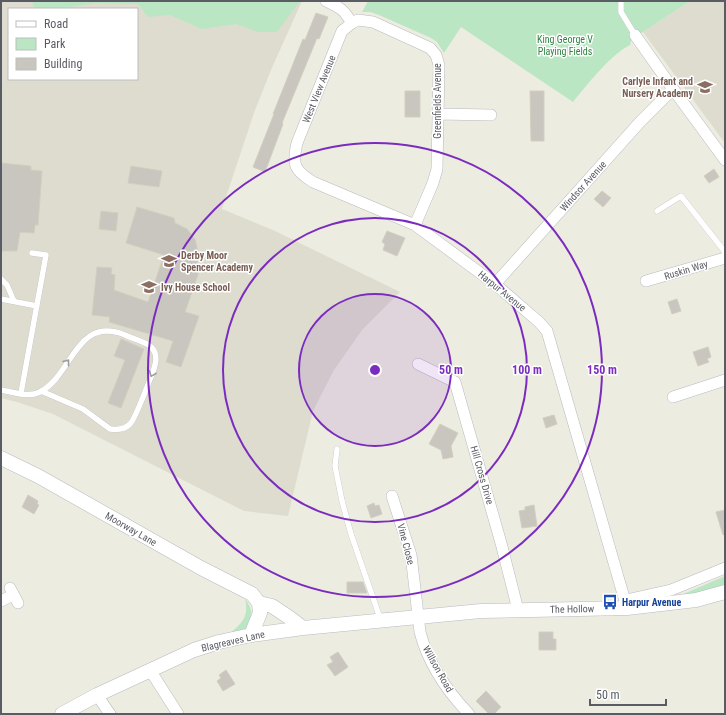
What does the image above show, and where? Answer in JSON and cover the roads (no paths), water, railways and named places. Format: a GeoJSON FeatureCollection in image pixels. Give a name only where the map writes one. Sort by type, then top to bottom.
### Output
{"type":"FeatureCollection","features":[{"type":"Feature","properties":{"kind":"street"},"geometry":{"type":"LineString","coordinates":[[326,1],[345,12],[352,23]]}},
{"type":"Feature","properties":{"kind":"street","name":"Greenfields Avenue"},"geometry":{"type":"LineString","coordinates":[[352,23],[358,20],[373,22],[430,48],[436,55],[439,65],[437,169],[433,183],[415,225]]}},
{"type":"Feature","properties":{"kind":"street","name":"West View Avenue"},"geometry":{"type":"LineString","coordinates":[[294,158],[297,143],[342,31],[352,23]]}},
{"type":"Feature","properties":{"kind":"street"},"geometry":{"type":"LineString","coordinates":[[636,35],[725,160]]}},
{"type":"Feature","properties":{"kind":"street","name":"Windsor Avenue"},"geometry":{"type":"LineString","coordinates":[[495,284],[640,122],[673,89]]}},
{"type":"Feature","properties":{"kind":"street"},"geometry":{"type":"LineString","coordinates":[[438,114],[491,115]]}},
{"type":"Feature","properties":{"kind":"street","name":"Harpur Avenue"},"geometry":{"type":"LineString","coordinates":[[294,158],[297,169],[303,176],[313,182],[415,225],[495,284],[539,322],[547,331],[626,604]]}},
{"type":"Feature","properties":{"kind":"street","name":"Ruskin Way"},"geometry":{"type":"LineString","coordinates":[[646,281],[725,258]]}},
{"type":"Feature","properties":{"kind":"street","name":"Hill Cross Drive"},"geometry":{"type":"LineString","coordinates":[[418,364],[456,382],[502,543],[518,610]]}},
{"type":"Feature","properties":{"kind":"street"},"geometry":{"type":"LineString","coordinates":[[673,397],[725,380]]}},
{"type":"Feature","properties":{"kind":"street","name":"Moorway Lane"},"geometry":{"type":"LineString","coordinates":[[1,458],[38,476],[195,565],[252,594],[259,603],[272,606],[303,628]]}},
{"type":"Feature","properties":{"kind":"street","name":"Vine Close"},"geometry":{"type":"LineString","coordinates":[[392,496],[411,555],[419,617]]}},
{"type":"Feature","properties":{"kind":"street"},"geometry":{"type":"LineString","coordinates":[[626,604],[671,590],[725,568]]}},
{"type":"Feature","properties":{"kind":"street","name":"The Hollow"},"geometry":{"type":"LineString","coordinates":[[419,617],[481,611],[696,600],[725,592]]}},
{"type":"Feature","properties":{"kind":"street"},"geometry":{"type":"LineString","coordinates":[[1,601],[13,595]]}},
{"type":"Feature","properties":{"kind":"street"},"geometry":{"type":"LineString","coordinates":[[251,636],[260,613],[259,603]]}},
{"type":"Feature","properties":{"kind":"street","name":"Blagreaves Lane"},"geometry":{"type":"LineString","coordinates":[[62,714],[97,695],[150,670],[194,650],[219,642],[303,628],[419,617]]}},
{"type":"Feature","properties":{"kind":"street","name":"Willson Road"},"geometry":{"type":"LineString","coordinates":[[419,617],[423,642],[432,662],[451,694],[469,714]]}},
{"type":"Feature","properties":{"kind":"street"},"geometry":{"type":"LineString","coordinates":[[150,670],[178,714]]}},
{"type":"Feature","properties":{"kind":"street"},"geometry":{"type":"LineString","coordinates":[[97,695],[110,714]]}},
{"type":"Feature","properties":{"kind":"lane"},"geometry":{"type":"LineString","coordinates":[[621,1],[621,12],[636,35]]}},
{"type":"Feature","properties":{"kind":"lane"},"geometry":{"type":"LineString","coordinates":[[657,211],[681,196],[725,252]]}},
{"type":"Feature","properties":{"kind":"lane"},"geometry":{"type":"LineString","coordinates":[[21,393],[46,255],[32,253]]}},
{"type":"Feature","properties":{"kind":"lane"},"geometry":{"type":"LineString","coordinates":[[1,280],[6,285],[14,301]]}},
{"type":"Feature","properties":{"kind":"lane"},"geometry":{"type":"LineString","coordinates":[[1,299],[37,306]]}},
{"type":"Feature","properties":{"kind":"lane"},"geometry":{"type":"LineString","coordinates":[[1,390],[29,395],[41,391],[54,380],[88,337],[104,330],[114,331],[149,345],[157,358],[155,368],[133,421],[124,428],[110,429],[83,409],[41,391]]}},
{"type":"Feature","properties":{"kind":"lane"},"geometry":{"type":"LineString","coordinates":[[337,449],[335,466],[342,501],[351,534],[382,621]]}},
{"type":"Feature","properties":{"kind":"place","name":"Carlyle Infant and Nursery Academy"},"geometry":{"type":"Point","coordinates":[705,87]}},
{"type":"Feature","properties":{"kind":"place","name":"Derby Moor Spencer Academy"},"geometry":{"type":"Point","coordinates":[169,261]}},
{"type":"Feature","properties":{"kind":"place","name":"Ivy House School"},"geometry":{"type":"Point","coordinates":[149,287]}},
{"type":"Feature","properties":{"kind":"place","name":"Harpur Avenue"},"geometry":{"type":"Point","coordinates":[610,602]}},
{"type":"Feature","properties":{"kind":"park label","name":"King George V Playing Fields"},"geometry":{"type":"Point","coordinates":[565,44]}}]}
